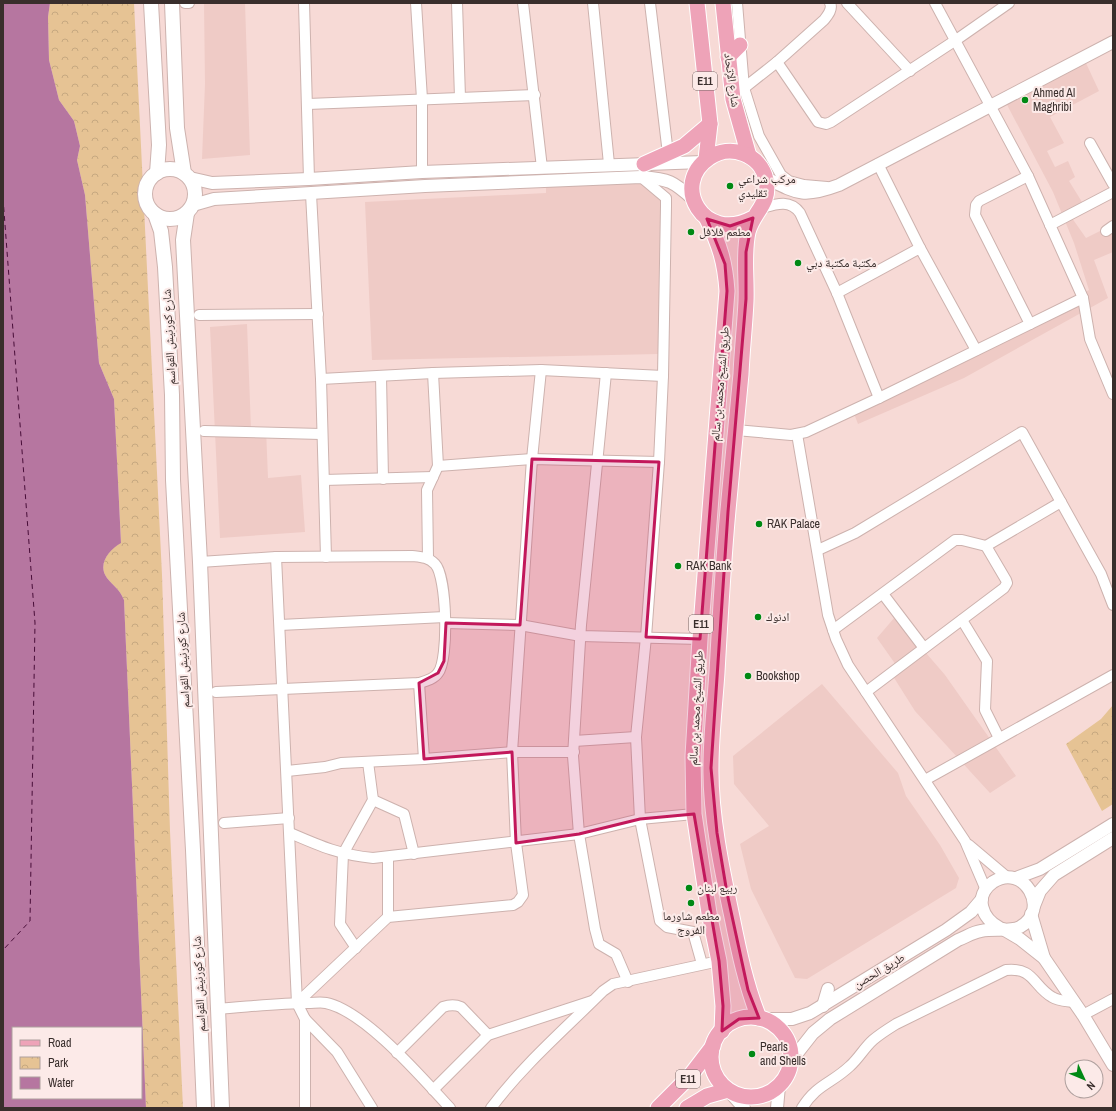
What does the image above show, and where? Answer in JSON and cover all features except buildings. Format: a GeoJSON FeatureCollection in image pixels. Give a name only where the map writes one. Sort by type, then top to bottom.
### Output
{"type":"FeatureCollection","features":[{"type":"Feature","properties":{"kind":"main road"},"geometry":{"type":"LineString","coordinates":[[151,3],[159,145],[157,173]]}},
{"type":"Feature","properties":{"kind":"main road"},"geometry":{"type":"LineString","coordinates":[[172,3],[177,128],[187,176],[194,187],[195,196],[190,209],[179,217],[171,219],[162,218],[155,214],[146,201],[145,193],[151,178],[157,173],[170,169],[187,176]]}},
{"type":"Feature","properties":{"kind":"main road","name":"E11"},"geometry":{"type":"LineString","coordinates":[[697,3],[710,124],[704,161]]}},
{"type":"Feature","properties":{"kind":"main road","name":"شارع الإتحاد"},"geometry":{"type":"LineString","coordinates":[[723,3],[733,99],[749,156]]}},
{"type":"Feature","properties":{"kind":"main road"},"geometry":{"type":"LineString","coordinates":[[728,57],[740,45]]}},
{"type":"Feature","properties":{"kind":"main road"},"geometry":{"type":"LineString","coordinates":[[642,171],[668,154],[684,146],[710,124]]}},
{"type":"Feature","properties":{"kind":"main road"},"geometry":{"type":"LineString","coordinates":[[727,151],[739,152],[749,156],[762,169],[766,178],[768,189],[758,213],[742,224],[730,226],[718,224],[707,219],[699,211],[694,200],[692,189],[694,178],[704,161],[716,153],[727,151]]}},
{"type":"Feature","properties":{"kind":"main road","name":"شارع كورنيش القواسم"},"geometry":{"type":"LineString","coordinates":[[190,209],[183,240],[200,562],[222,1108]]}},
{"type":"Feature","properties":{"kind":"main road","name":"طريق الشيخ محمد بن سالم"},"geometry":{"type":"LineString","coordinates":[[758,213],[748,232],[746,252],[746,300],[728,512],[711,768],[717,833],[727,893],[748,990],[763,1019]]}},
{"type":"Feature","properties":{"kind":"main road","name":"شارع كورنيش القواسم"},"geometry":{"type":"LineString","coordinates":[[155,214],[161,231],[165,267],[172,395],[172,480],[193,850],[204,1108]]}},
{"type":"Feature","properties":{"kind":"main road","name":"طريق الشيخ محمد بن سالم"},"geometry":{"type":"LineString","coordinates":[[707,219],[718,241],[726,264],[728,291],[700,639],[693,756],[694,814],[709,913],[719,961],[723,1006],[722,1031]]}},
{"type":"Feature","properties":{"kind":"main road"},"geometry":{"type":"LineString","coordinates":[[739,1019],[763,1019],[777,1026],[786,1036],[791,1048],[789,1070],[779,1086],[770,1093],[749,1097],[738,1095],[728,1090],[719,1081],[711,1058],[713,1046],[722,1031],[729,1024],[739,1019]]}},
{"type":"Feature","properties":{"kind":"main road","name":"E11"},"geometry":{"type":"LineString","coordinates":[[658,1108],[690,1076],[713,1046]]}},
{"type":"Feature","properties":{"kind":"main road"},"geometry":{"type":"LineString","coordinates":[[219,1048],[232,1059]]}},
{"type":"Feature","properties":{"kind":"main road","name":"E11"},"geometry":{"type":"LineString","coordinates":[[687,1108],[707,1096],[728,1090]]}},
{"type":"Feature","properties":{"kind":"street"},"geometry":{"type":"LineString","coordinates":[[304,3],[309,179]]}},
{"type":"Feature","properties":{"kind":"street"},"geometry":{"type":"LineString","coordinates":[[416,3],[422,99],[422,172]]}},
{"type":"Feature","properties":{"kind":"street"},"geometry":{"type":"LineString","coordinates":[[457,3],[460,98]]}},
{"type":"Feature","properties":{"kind":"street"},"geometry":{"type":"LineString","coordinates":[[523,3],[535,95],[542,168]]}},
{"type":"Feature","properties":{"kind":"street"},"geometry":{"type":"LineString","coordinates":[[593,3],[609,164]]}},
{"type":"Feature","properties":{"kind":"street"},"geometry":{"type":"LineString","coordinates":[[650,3],[668,154]]}},
{"type":"Feature","properties":{"kind":"street"},"geometry":{"type":"LineString","coordinates":[[737,3],[744,88],[759,136],[781,175],[789,180],[804,185],[833,187]]}},
{"type":"Feature","properties":{"kind":"street"},"geometry":{"type":"LineString","coordinates":[[744,88],[777,62],[824,20],[830,12],[832,6],[830,3]]}},
{"type":"Feature","properties":{"kind":"street"},"geometry":{"type":"LineString","coordinates":[[847,3],[910,71]]}},
{"type":"Feature","properties":{"kind":"street"},"geometry":{"type":"LineString","coordinates":[[935,3],[1028,176],[1084,298],[1090,339],[1109,370],[1113,394]]}},
{"type":"Feature","properties":{"kind":"street"},"geometry":{"type":"LineString","coordinates":[[777,62],[818,122],[826,124],[910,71],[1009,3]]}},
{"type":"Feature","properties":{"kind":"street"},"geometry":{"type":"LineString","coordinates":[[766,178],[791,191],[809,194],[833,187],[1113,42]]}},
{"type":"Feature","properties":{"kind":"street"},"geometry":{"type":"LineString","coordinates":[[308,104],[535,95]]}},
{"type":"Feature","properties":{"kind":"street"},"geometry":{"type":"LineString","coordinates":[[1090,143],[1113,184]]}},
{"type":"Feature","properties":{"kind":"street"},"geometry":{"type":"LineString","coordinates":[[190,209],[214,199],[311,194],[642,171],[704,161]]}},
{"type":"Feature","properties":{"kind":"street"},"geometry":{"type":"LineString","coordinates":[[187,176],[212,183],[609,164],[642,171],[665,179],[678,186],[694,200]]}},
{"type":"Feature","properties":{"kind":"street"},"geometry":{"type":"LineString","coordinates":[[878,164],[920,248],[976,350]]}},
{"type":"Feature","properties":{"kind":"street"},"geometry":{"type":"LineString","coordinates":[[642,171],[666,198],[663,376],[659,462],[646,637],[636,737],[640,819],[660,921],[667,927],[693,932],[702,964]]}},
{"type":"Feature","properties":{"kind":"street"},"geometry":{"type":"LineString","coordinates":[[1028,176],[979,201],[975,210],[975,215],[1030,324]]}},
{"type":"Feature","properties":{"kind":"street"},"geometry":{"type":"LineString","coordinates":[[1050,225],[1113,192]]}},
{"type":"Feature","properties":{"kind":"street"},"geometry":{"type":"LineString","coordinates":[[311,194],[321,379],[321,434],[326,557]]}},
{"type":"Feature","properties":{"kind":"street"},"geometry":{"type":"LineString","coordinates":[[758,213],[786,203],[798,209],[837,293],[879,398]]}},
{"type":"Feature","properties":{"kind":"street"},"geometry":{"type":"LineString","coordinates":[[837,293],[920,248]]}},
{"type":"Feature","properties":{"kind":"street"},"geometry":{"type":"LineString","coordinates":[[736,430],[797,434],[879,398],[1084,298]]}},
{"type":"Feature","properties":{"kind":"street"},"geometry":{"type":"LineString","coordinates":[[199,315],[318,314]]}},
{"type":"Feature","properties":{"kind":"street"},"geometry":{"type":"LineString","coordinates":[[321,379],[433,373],[541,370],[663,376]]}},
{"type":"Feature","properties":{"kind":"street"},"geometry":{"type":"LineString","coordinates":[[297,1003],[388,917],[513,905],[518,902],[523,895],[516,843],[512,752],[532,459],[541,370]]}},
{"type":"Feature","properties":{"kind":"street"},"geometry":{"type":"LineString","coordinates":[[428,558],[427,490],[438,466],[433,373]]}},
{"type":"Feature","properties":{"kind":"street"},"geometry":{"type":"LineString","coordinates":[[606,373],[581,636],[574,752],[579,834],[599,944],[616,954],[628,982]]}},
{"type":"Feature","properties":{"kind":"street"},"geometry":{"type":"LineString","coordinates":[[381,376],[383,479]]}},
{"type":"Feature","properties":{"kind":"street"},"geometry":{"type":"LineString","coordinates":[[204,431],[321,434]]}},
{"type":"Feature","properties":{"kind":"street"},"geometry":{"type":"LineString","coordinates":[[818,550],[855,533],[1022,432],[1101,574],[1113,605]]}},
{"type":"Feature","properties":{"kind":"street"},"geometry":{"type":"LineString","coordinates":[[797,434],[818,550],[822,581],[833,630],[848,665],[965,841],[987,862],[1012,878],[1024,883],[1030,889],[1033,897],[1033,910],[1044,958]]}},
{"type":"Feature","properties":{"kind":"street"},"geometry":{"type":"LineString","coordinates":[[438,466],[532,459],[597,462],[659,462]]}},
{"type":"Feature","properties":{"kind":"street"},"geometry":{"type":"LineString","coordinates":[[324,480],[433,477]]}},
{"type":"Feature","properties":{"kind":"street"},"geometry":{"type":"LineString","coordinates":[[833,630],[955,540],[962,540],[986,546],[1061,502]]}},
{"type":"Feature","properties":{"kind":"street"},"geometry":{"type":"LineString","coordinates":[[866,692],[1004,588],[1007,583],[986,546]]}},
{"type":"Feature","properties":{"kind":"street"},"geometry":{"type":"LineString","coordinates":[[200,562],[276,557],[412,556],[428,558],[437,567],[443,593],[445,620],[444,661],[438,673],[429,680],[419,683],[216,692]]}},
{"type":"Feature","properties":{"kind":"street"},"geometry":{"type":"LineString","coordinates":[[276,557],[297,1003],[305,1019],[337,1052],[372,1108]]}},
{"type":"Feature","properties":{"kind":"street"},"geometry":{"type":"LineString","coordinates":[[883,594],[924,648]]}},
{"type":"Feature","properties":{"kind":"street"},"geometry":{"type":"LineString","coordinates":[[280,625],[445,620],[520,625],[581,636],[700,639]]}},
{"type":"Feature","properties":{"kind":"street"},"geometry":{"type":"LineString","coordinates":[[962,620],[987,661],[985,710],[999,738]]}},
{"type":"Feature","properties":{"kind":"street"},"geometry":{"type":"LineString","coordinates":[[924,780],[1113,675]]}},
{"type":"Feature","properties":{"kind":"street"},"geometry":{"type":"LineString","coordinates":[[419,683],[424,759]]}},
{"type":"Feature","properties":{"kind":"street"},"geometry":{"type":"LineString","coordinates":[[574,741],[636,737]]}},
{"type":"Feature","properties":{"kind":"street"},"geometry":{"type":"LineString","coordinates":[[287,771],[325,767],[341,763],[424,759],[512,752],[574,752]]}},
{"type":"Feature","properties":{"kind":"street"},"geometry":{"type":"LineString","coordinates":[[356,948],[340,924],[343,854],[374,800],[368,762]]}},
{"type":"Feature","properties":{"kind":"street"},"geometry":{"type":"LineString","coordinates":[[374,800],[404,814],[414,854]]}},
{"type":"Feature","properties":{"kind":"street"},"geometry":{"type":"LineString","coordinates":[[290,833],[331,851],[373,858],[516,843],[579,834],[640,819],[694,814]]}},
{"type":"Feature","properties":{"kind":"street"},"geometry":{"type":"LineString","coordinates":[[224,823],[289,818]]}},
{"type":"Feature","properties":{"kind":"street"},"geometry":{"type":"LineString","coordinates":[[984,894],[995,881],[1012,878],[1040,869],[1113,824]]}},
{"type":"Feature","properties":{"kind":"street"},"geometry":{"type":"LineString","coordinates":[[1002,929],[1020,927],[1027,922],[1040,891],[1054,875],[1113,838]]}},
{"type":"Feature","properties":{"kind":"street"},"geometry":{"type":"LineString","coordinates":[[965,841],[984,894],[982,908],[986,917],[992,924],[1020,940],[1044,958],[1073,994],[1083,1015],[1113,1065]]}},
{"type":"Feature","properties":{"kind":"street"},"geometry":{"type":"LineString","coordinates":[[388,857],[388,917]]}},
{"type":"Feature","properties":{"kind":"street","name":"طريق الحصن"},"geometry":{"type":"LineString","coordinates":[[763,1019],[792,1019],[810,1013],[823,1006],[956,924],[971,912],[984,894]]}},
{"type":"Feature","properties":{"kind":"street","name":"طريق الحصن"},"geometry":{"type":"LineString","coordinates":[[791,1061],[813,1033],[830,1019],[958,940],[979,931],[1002,929]]}},
{"type":"Feature","properties":{"kind":"street"},"geometry":{"type":"LineString","coordinates":[[491,1108],[503,1093],[594,1000],[613,984],[628,982],[719,961]]}},
{"type":"Feature","properties":{"kind":"street"},"geometry":{"type":"LineString","coordinates":[[802,1108],[813,1092],[836,1078],[851,1065],[873,1040],[889,1028],[1006,970],[1021,970],[1027,972],[1051,996],[1073,994]]}},
{"type":"Feature","properties":{"kind":"street"},"geometry":{"type":"LineString","coordinates":[[823,1006],[828,989]]}},
{"type":"Feature","properties":{"kind":"street"},"geometry":{"type":"LineString","coordinates":[[1083,1015],[1113,999]]}},
{"type":"Feature","properties":{"kind":"street"},"geometry":{"type":"LineString","coordinates":[[433,1090],[488,1035],[594,1000]]}},
{"type":"Feature","properties":{"kind":"street"},"geometry":{"type":"LineString","coordinates":[[217,1009],[297,1003],[326,1003],[349,1013],[367,1026],[420,1074],[450,1108]]}},
{"type":"Feature","properties":{"kind":"street"},"geometry":{"type":"LineString","coordinates":[[397,1053],[443,1008],[449,1005],[461,1007],[488,1035]]}},
{"type":"Feature","properties":{"kind":"street"},"geometry":{"type":"LineString","coordinates":[[305,1019],[305,1108]]}},
{"type":"Feature","properties":{"kind":"street"},"geometry":{"type":"LineString","coordinates":[[777,1108],[779,1086]]}},
{"type":"Feature","properties":{"kind":"street"},"geometry":{"type":"LineString","coordinates":[[728,1090],[744,1108]]}},
{"type":"Feature","properties":{"kind":"highlighted area"},"geometry":{"type":"Polygon","coordinates":[[[753,218],[746,252],[746,299],[728,512],[711,768],[717,833],[727,893],[748,990],[759,1018],[739,1019],[722,1031],[723,1006],[719,961],[694,814],[640,819],[579,834],[516,843],[512,752],[424,759],[419,683],[438,673],[444,661],[446,623],[520,625],[532,459],[659,462],[646,637],[700,639],[727,291],[725,264],[707,219],[730,226],[753,218]]]}},
{"type":"Feature","properties":{"kind":"shaded area"},"geometry":{"type":"Polygon","coordinates":[[[204,3],[245,3],[250,155],[202,159],[205,84],[204,3]]]}},
{"type":"Feature","properties":{"kind":"shaded area"},"geometry":{"type":"Polygon","coordinates":[[[1085,61],[1099,91],[1050,117],[1064,143],[1047,151],[1055,167],[1068,161],[1075,177],[1069,181],[1082,202],[1067,211],[1086,238],[1108,227],[1113,238],[1113,252],[1094,260],[1108,298],[964,378],[858,424],[853,411],[1089,290],[1074,243],[1053,192],[1005,101],[1085,61]]]}},
{"type":"Feature","properties":{"kind":"shaded area"},"geometry":{"type":"Polygon","coordinates":[[[641,181],[660,198],[663,212],[658,354],[372,360],[365,202],[546,193],[546,184],[641,181]]]}},
{"type":"Feature","properties":{"kind":"shaded area"},"geometry":{"type":"Polygon","coordinates":[[[247,324],[251,429],[266,429],[268,478],[301,475],[305,532],[220,538],[210,327],[247,324]]]}},
{"type":"Feature","properties":{"kind":"shaded area"},"geometry":{"type":"Polygon","coordinates":[[[895,617],[945,675],[1016,776],[990,793],[915,711],[891,673],[896,665],[877,638],[895,617]]]}},
{"type":"Feature","properties":{"kind":"shaded area"},"geometry":{"type":"Polygon","coordinates":[[[822,684],[898,773],[906,796],[940,845],[959,878],[956,888],[807,979],[795,978],[751,889],[740,844],[769,826],[734,784],[733,756],[822,684]]]}},
{"type":"Feature","properties":{"kind":"green space"},"geometry":{"type":"Polygon","coordinates":[[[50,3],[134,3],[162,575],[170,831],[183,1108],[146,1108],[124,600],[118,590],[107,578],[103,568],[109,553],[121,542],[114,399],[99,363],[85,195],[77,160],[80,146],[74,121],[59,100],[49,60],[48,17],[50,3]]]}},
{"type":"Feature","properties":{"kind":"green space"},"geometry":{"type":"Polygon","coordinates":[[[1113,705],[1113,804],[1102,811],[1066,744],[1101,719],[1113,705]]]}},
{"type":"Feature","properties":{"kind":"water"},"geometry":{"type":"Polygon","coordinates":[[[3,3],[50,3],[48,17],[49,60],[59,100],[74,121],[80,146],[77,160],[85,195],[99,363],[114,399],[121,543],[109,553],[103,568],[107,578],[118,590],[124,600],[146,1108],[3,1108],[3,3]]]}},
{"type":"Feature","properties":{"kind":"ferry route"},"geometry":{"type":"LineString","coordinates":[[3,198],[35,623],[30,921],[3,950]]}},
{"type":"Feature","properties":{"kind":"place","name":"Ahmed Al Maghribi"},"geometry":{"type":"Point","coordinates":[1025,100]}},
{"type":"Feature","properties":{"kind":"place","name":"مركب شراعي تقليدي"},"geometry":{"type":"Point","coordinates":[730,186]}},
{"type":"Feature","properties":{"kind":"place","name":"مطعم فلافل"},"geometry":{"type":"Point","coordinates":[691,232]}},
{"type":"Feature","properties":{"kind":"place","name":"مكتبة مكتبة دبي"},"geometry":{"type":"Point","coordinates":[798,263]}},
{"type":"Feature","properties":{"kind":"place","name":"RAK Palace"},"geometry":{"type":"Point","coordinates":[759,524]}},
{"type":"Feature","properties":{"kind":"place","name":"RAK Bank"},"geometry":{"type":"Point","coordinates":[678,566]}},
{"type":"Feature","properties":{"kind":"place","name":"ادنوك"},"geometry":{"type":"Point","coordinates":[758,617]}},
{"type":"Feature","properties":{"kind":"place","name":"Bookshop"},"geometry":{"type":"Point","coordinates":[748,676]}},
{"type":"Feature","properties":{"kind":"place","name":"ربيع لبنان"},"geometry":{"type":"Point","coordinates":[689,888]}},
{"type":"Feature","properties":{"kind":"place","name":"مطعم شاورما الفروج"},"geometry":{"type":"Point","coordinates":[691,903]}},
{"type":"Feature","properties":{"kind":"place","name":"Pearls and Shells"},"geometry":{"type":"Point","coordinates":[752,1054]}}]}
